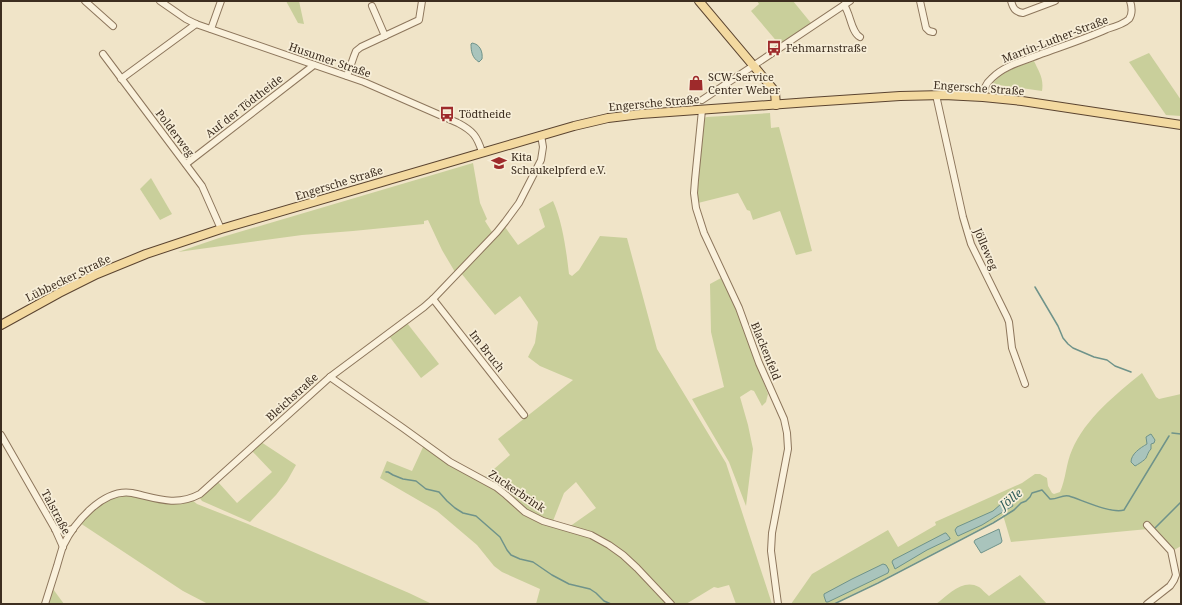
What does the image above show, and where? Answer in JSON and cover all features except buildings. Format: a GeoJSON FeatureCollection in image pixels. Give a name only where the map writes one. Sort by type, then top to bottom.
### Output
{"type":"FeatureCollection","features":[{"type":"Feature","properties":{"kind":"main road"},"geometry":{"type":"LineString","coordinates":[[699,1],[774,91],[776,105]]}},
{"type":"Feature","properties":{"kind":"main road","name":"Engersche Straße"},"geometry":{"type":"LineString","coordinates":[[146,254],[222,229],[541,135],[608,118],[640,114],[900,96],[936,95],[983,97],[1022,101],[1181,125]]}},
{"type":"Feature","properties":{"kind":"main road","name":"Lübbecker Straße"},"geometry":{"type":"LineString","coordinates":[[1,325],[97,274],[146,254]]}},
{"type":"Feature","properties":{"kind":"street"},"geometry":{"type":"LineString","coordinates":[[85,1],[113,26]]}},
{"type":"Feature","properties":{"kind":"street","name":"Husumer Straße"},"geometry":{"type":"LineString","coordinates":[[160,1],[196,24],[347,76],[464,126],[477,137],[482,152]]}},
{"type":"Feature","properties":{"kind":"street"},"geometry":{"type":"LineString","coordinates":[[211,29],[221,1]]}},
{"type":"Feature","properties":{"kind":"street"},"geometry":{"type":"LineString","coordinates":[[347,76],[356,51],[361,47],[419,20],[422,1]]}},
{"type":"Feature","properties":{"kind":"street"},"geometry":{"type":"LineString","coordinates":[[702,100],[850,1]]}},
{"type":"Feature","properties":{"kind":"street"},"geometry":{"type":"LineString","coordinates":[[920,1],[926,28],[933,32]]}},
{"type":"Feature","properties":{"kind":"street"},"geometry":{"type":"LineString","coordinates":[[1010,1],[1016,10],[1023,13],[1055,1]]}},
{"type":"Feature","properties":{"kind":"street","name":"Martin-Luther-Straße"},"geometry":{"type":"LineString","coordinates":[[983,97],[986,84],[1008,66],[1087,38],[1124,22],[1130,18],[1132,14],[1130,1]]}},
{"type":"Feature","properties":{"kind":"street"},"geometry":{"type":"LineString","coordinates":[[844,5],[849,14],[855,33],[860,37]]}},
{"type":"Feature","properties":{"kind":"street"},"geometry":{"type":"LineString","coordinates":[[372,6],[385,36]]}},
{"type":"Feature","properties":{"kind":"street"},"geometry":{"type":"LineString","coordinates":[[121,79],[196,24]]}},
{"type":"Feature","properties":{"kind":"street","name":"Polderweg"},"geometry":{"type":"LineString","coordinates":[[103,54],[202,186],[222,229]]}},
{"type":"Feature","properties":{"kind":"street","name":"Auf der Tödtheide"},"geometry":{"type":"LineString","coordinates":[[186,164],[314,65]]}},
{"type":"Feature","properties":{"kind":"street","name":"Jölleweg"},"geometry":{"type":"LineString","coordinates":[[936,95],[961,209],[971,244],[1008,317],[1012,348],[1025,384]]}},
{"type":"Feature","properties":{"kind":"street","name":"Blackenfeld"},"geometry":{"type":"LineString","coordinates":[[702,110],[694,193],[696,208],[704,233],[731,289],[759,363],[784,419],[787,433],[788,449],[772,533],[771,551],[778,604]]}},
{"type":"Feature","properties":{"kind":"street","name":"Bleichstraße"},"geometry":{"type":"LineString","coordinates":[[63,547],[72,529],[78,522],[98,503],[116,494],[131,493],[158,500],[171,501],[183,500],[200,494],[330,377],[424,307],[456,276],[506,222],[519,203],[541,160],[543,146],[541,135]]}},
{"type":"Feature","properties":{"kind":"street","name":"Im Bruch"},"geometry":{"type":"LineString","coordinates":[[433,299],[524,415]]}},
{"type":"Feature","properties":{"kind":"street","name":"Zuckerbrink"},"geometry":{"type":"LineString","coordinates":[[330,377],[450,462],[496,488],[525,512],[544,521],[591,535],[609,545],[624,555],[672,604]]}},
{"type":"Feature","properties":{"kind":"street","name":"Talstraße"},"geometry":{"type":"LineString","coordinates":[[1,435],[55,529],[63,547],[45,604]]}},
{"type":"Feature","properties":{"kind":"street"},"geometry":{"type":"LineString","coordinates":[[1147,525],[1171,551],[1176,575],[1170,586],[1147,604]]}},
{"type":"Feature","properties":{"kind":"street"},"geometry":{"type":"LineString","coordinates":[[55,529],[64,531],[72,529]]}},
{"type":"Feature","properties":{"kind":"green space"},"geometry":{"type":"Polygon","coordinates":[[[286,1],[299,1],[304,24],[298,23],[286,1]]]}},
{"type":"Feature","properties":{"kind":"green space"},"geometry":{"type":"Polygon","coordinates":[[[757,1],[793,1],[811,23],[779,44],[751,11],[759,4],[757,1]]]}},
{"type":"Feature","properties":{"kind":"green space"},"geometry":{"type":"Polygon","coordinates":[[[1149,53],[1181,100],[1181,116],[1166,115],[1129,62],[1149,53]]]}},
{"type":"Feature","properties":{"kind":"green space"},"geometry":{"type":"Polygon","coordinates":[[[1034,61],[1042,79],[1042,91],[992,84],[1006,72],[1034,61]]]}},
{"type":"Feature","properties":{"kind":"green space"},"geometry":{"type":"Polygon","coordinates":[[[770,113],[771,128],[779,127],[812,251],[796,255],[780,211],[753,220],[750,211],[747,210],[738,193],[698,203],[697,194],[704,118],[770,113]]]}},
{"type":"Feature","properties":{"kind":"green space"},"geometry":{"type":"Polygon","coordinates":[[[473,163],[480,203],[487,219],[485,221],[492,232],[455,272],[442,250],[428,220],[424,221],[424,224],[302,235],[178,252],[219,238],[473,163]]]}},
{"type":"Feature","properties":{"kind":"green space"},"geometry":{"type":"Polygon","coordinates":[[[151,178],[172,214],[160,220],[140,189],[151,178]]]}},
{"type":"Feature","properties":{"kind":"green space"},"geometry":{"type":"Polygon","coordinates":[[[553,201],[562,228],[569,274],[572,276],[579,270],[600,236],[627,238],[657,349],[726,463],[772,604],[736,604],[729,585],[718,588],[714,587],[686,604],[536,604],[540,589],[502,572],[494,566],[477,545],[437,511],[380,478],[387,461],[412,471],[424,445],[452,467],[478,480],[485,477],[510,455],[498,439],[573,380],[540,366],[528,357],[535,343],[538,322],[520,296],[495,315],[461,273],[505,227],[518,245],[545,227],[539,209],[553,201]],[[576,482],[564,493],[553,521],[569,527],[596,508],[576,482]]]}},
{"type":"Feature","properties":{"kind":"green space"},"geometry":{"type":"Polygon","coordinates":[[[721,278],[736,309],[768,394],[766,402],[762,406],[754,391],[751,390],[740,397],[753,449],[746,506],[729,462],[692,399],[724,387],[711,332],[710,284],[721,278]]]}},
{"type":"Feature","properties":{"kind":"green space"},"geometry":{"type":"Polygon","coordinates":[[[407,323],[439,364],[421,378],[389,336],[407,323]]]}},
{"type":"Feature","properties":{"kind":"green space"},"geometry":{"type":"Polygon","coordinates":[[[1142,373],[1156,397],[1159,399],[1181,394],[1181,546],[1174,550],[1148,522],[1148,529],[1011,542],[1003,515],[993,522],[878,582],[832,604],[791,604],[812,574],[888,530],[898,547],[936,525],[935,522],[1022,483],[1035,474],[1040,474],[1047,478],[1048,486],[1052,493],[1054,494],[1060,492],[1064,482],[1068,460],[1085,428],[1112,398],[1142,373]],[[1155,440],[1143,446],[1139,463],[1147,456],[1151,449],[1151,444],[1155,440]]]}},
{"type":"Feature","properties":{"kind":"green space"},"geometry":{"type":"Polygon","coordinates":[[[261,442],[296,465],[287,481],[276,495],[250,522],[202,501],[199,497],[205,494],[218,482],[237,503],[272,472],[252,451],[261,442]]]}},
{"type":"Feature","properties":{"kind":"green space"},"geometry":{"type":"Polygon","coordinates":[[[124,495],[192,500],[197,504],[248,524],[432,604],[208,604],[183,591],[80,523],[95,509],[106,502],[124,495]]]}},
{"type":"Feature","properties":{"kind":"green space"},"geometry":{"type":"Polygon","coordinates":[[[1020,575],[1047,604],[936,604],[951,592],[967,585],[979,587],[989,596],[1020,575]]]}},
{"type":"Feature","properties":{"kind":"green space"},"geometry":{"type":"Polygon","coordinates":[[[53,589],[64,604],[49,604],[53,589]]]}},
{"type":"Feature","properties":{"kind":"water"},"geometry":{"type":"Polygon","coordinates":[[[472,43],[477,45],[481,51],[482,59],[479,62],[472,54],[472,43]]]}},
{"type":"Feature","properties":{"kind":"water"},"geometry":{"type":"Polygon","coordinates":[[[1151,434],[1155,440],[1154,443],[1151,444],[1151,449],[1145,459],[1135,466],[1131,462],[1131,459],[1139,449],[1147,444],[1146,437],[1151,434]]]}},
{"type":"Feature","properties":{"kind":"water"},"geometry":{"type":"Polygon","coordinates":[[[1011,502],[1013,506],[982,525],[958,536],[957,535],[955,530],[957,527],[993,511],[1001,504],[1011,502]]]}},
{"type":"Feature","properties":{"kind":"water"},"geometry":{"type":"Polygon","coordinates":[[[999,529],[1002,541],[1001,543],[981,553],[974,542],[975,540],[999,529]]]}},
{"type":"Feature","properties":{"kind":"water"},"geometry":{"type":"Polygon","coordinates":[[[945,533],[950,539],[927,550],[895,569],[892,562],[893,560],[945,533]]]}},
{"type":"Feature","properties":{"kind":"water"},"geometry":{"type":"Polygon","coordinates":[[[883,564],[886,565],[889,570],[888,573],[826,602],[824,594],[883,564]]]}},
{"type":"Feature","properties":{"kind":"waterway"},"geometry":{"type":"LineString","coordinates":[[1035,287],[1058,326],[1063,338],[1068,344],[1073,348],[1094,357],[1107,360],[1115,366],[1131,372]]}},
{"type":"Feature","properties":{"kind":"waterway","name":"Jölle"},"geometry":{"type":"LineString","coordinates":[[1172,433],[1181,434]]}},
{"type":"Feature","properties":{"kind":"waterway","name":"Jölle"},"geometry":{"type":"LineString","coordinates":[[834,604],[878,583],[993,523],[1026,501],[1032,493],[1042,490],[1050,499],[1069,496],[1096,506],[1118,511],[1124,510],[1169,436]]}},
{"type":"Feature","properties":{"kind":"waterway"},"geometry":{"type":"LineString","coordinates":[[386,472],[403,479],[416,481],[426,489],[439,492],[455,508],[463,513],[476,516],[500,537],[511,555],[533,562],[569,584],[590,589],[604,601],[611,604]]}},
{"type":"Feature","properties":{"kind":"waterway"},"geometry":{"type":"LineString","coordinates":[[1155,528],[1181,502]]}},
{"type":"Feature","properties":{"kind":"place","name":"Fehmarnstraße"},"geometry":{"type":"Point","coordinates":[774,48]}},
{"type":"Feature","properties":{"kind":"place","name":"SCW-Service Center Weber"},"geometry":{"type":"Point","coordinates":[696,83]}},
{"type":"Feature","properties":{"kind":"place","name":"Tödtheide"},"geometry":{"type":"Point","coordinates":[447,114]}},
{"type":"Feature","properties":{"kind":"place","name":"Kita Schaukelpferd e.V."},"geometry":{"type":"Point","coordinates":[499,163]}}]}
